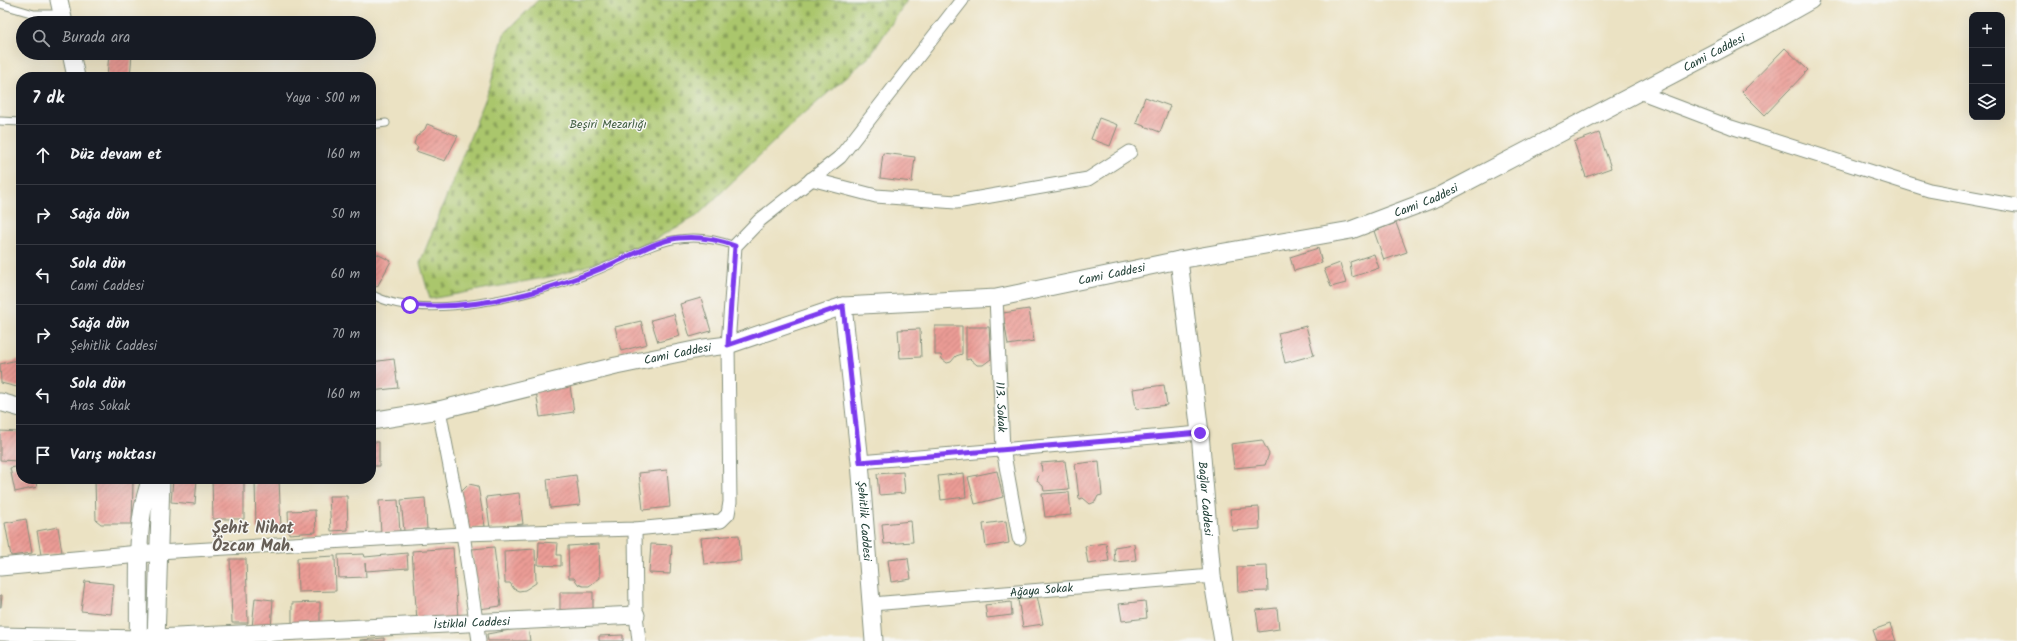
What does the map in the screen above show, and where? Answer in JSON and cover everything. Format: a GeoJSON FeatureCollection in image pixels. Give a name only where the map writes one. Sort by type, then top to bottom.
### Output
{"type":"FeatureCollection","features":[{"type":"Feature","properties":{"kind":"street"},"geometry":{"type":"LineString","coordinates":[[0,567],[158,552],[463,534],[635,529],[720,521],[728,514],[730,502],[728,345],[735,246],[760,220],[840,157],[962,0]]}},
{"type":"Feature","properties":{"kind":"street","name":"Cami Caddesi"},"geometry":{"type":"LineString","coordinates":[[376,420],[439,410],[616,366],[704,348],[728,345],[843,306],[996,298],[1180,260],[1351,230],[1438,198],[1765,26],[1810,0]]}},
{"type":"Feature","properties":{"kind":"street"},"geometry":{"type":"LineString","coordinates":[[72,60],[75,72]]}},
{"type":"Feature","properties":{"kind":"street"},"geometry":{"type":"LineString","coordinates":[[1639,92],[1731,127],[1929,190],[2017,206]]}},
{"type":"Feature","properties":{"kind":"street"},"geometry":{"type":"LineString","coordinates":[[811,179],[876,196],[956,202],[1088,179],[1130,152]]}},
{"type":"Feature","properties":{"kind":"street","name":"Bağlar Caddesi"},"geometry":{"type":"LineString","coordinates":[[1180,260],[1200,433],[1212,576],[1223,641]]}},
{"type":"Feature","properties":{"kind":"street","name":"113. Sokak"},"geometry":{"type":"LineString","coordinates":[[996,298],[1004,449],[1019,538]]}},
{"type":"Feature","properties":{"kind":"street","name":"Şehitlik Caddesi"},"geometry":{"type":"LineString","coordinates":[[843,306],[860,462],[874,641]]}},
{"type":"Feature","properties":{"kind":"street"},"geometry":{"type":"LineString","coordinates":[[0,402],[16,407]]}},
{"type":"Feature","properties":{"kind":"street"},"geometry":{"type":"LineString","coordinates":[[439,410],[463,534],[475,623],[479,641]]}},
{"type":"Feature","properties":{"kind":"street"},"geometry":{"type":"LineString","coordinates":[[860,462],[1200,433]]}},
{"type":"Feature","properties":{"kind":"street"},"geometry":{"type":"LineString","coordinates":[[0,634],[139,639],[139,555],[144,495],[149,484]]}},
{"type":"Feature","properties":{"kind":"street"},"geometry":{"type":"LineString","coordinates":[[156,640],[161,484]]}},
{"type":"Feature","properties":{"kind":"street"},"geometry":{"type":"LineString","coordinates":[[635,529],[636,615],[639,641]]}},
{"type":"Feature","properties":{"kind":"street","name":"Ağaya Sokak"},"geometry":{"type":"LineString","coordinates":[[872,604],[1212,576]]}},
{"type":"Feature","properties":{"kind":"street","name":"İstiklal Caddesi"},"geometry":{"type":"LineString","coordinates":[[139,639],[156,640],[636,615]]}},
{"type":"Feature","properties":{"kind":"lane"},"geometry":{"type":"LineString","coordinates":[[0,4],[34,14],[62,12]]}},
{"type":"Feature","properties":{"kind":"lane"},"geometry":{"type":"LineString","coordinates":[[0,121],[16,122]]}},
{"type":"Feature","properties":{"kind":"lane"},"geometry":{"type":"LineString","coordinates":[[376,124],[386,123]]}},
{"type":"Feature","properties":{"kind":"lane"},"geometry":{"type":"LineString","coordinates":[[376,296],[392,301],[426,306],[482,303],[549,288],[604,268],[667,240],[701,238],[735,246]]}},
{"type":"Feature","properties":{"kind":"green space","name":"Beşiri Mezarlığı"},"geometry":{"type":"Polygon","coordinates":[[[538,0],[907,0],[870,56],[789,127],[697,216],[650,242],[615,257],[554,276],[430,299],[420,263],[489,90],[504,34],[538,0]]]}},
{"type":"Feature","properties":{"kind":"building"},"geometry":{"type":"Polygon","coordinates":[[[1785,48],[1808,70],[1765,115],[1742,92],[1785,48]]]}},
{"type":"Feature","properties":{"kind":"building"},"geometry":{"type":"Polygon","coordinates":[[[108,60],[131,60],[130,72],[107,72],[108,60]]]}},
{"type":"Feature","properties":{"kind":"building"},"geometry":{"type":"Polygon","coordinates":[[[1145,97],[1170,106],[1160,132],[1136,123],[1145,97]]]}},
{"type":"Feature","properties":{"kind":"building"},"geometry":{"type":"Polygon","coordinates":[[[1099,118],[1118,125],[1110,146],[1091,139],[1099,118]]]}},
{"type":"Feature","properties":{"kind":"building"},"geometry":{"type":"Polygon","coordinates":[[[427,124],[458,136],[445,161],[416,151],[418,147],[414,144],[416,137],[425,129],[427,124]]]}},
{"type":"Feature","properties":{"kind":"building"},"geometry":{"type":"Polygon","coordinates":[[[1599,133],[1611,168],[1586,177],[1574,142],[1599,133]]]}},
{"type":"Feature","properties":{"kind":"building"},"geometry":{"type":"Polygon","coordinates":[[[883,153],[915,157],[912,182],[880,178],[883,153]]]}},
{"type":"Feature","properties":{"kind":"building"},"geometry":{"type":"Polygon","coordinates":[[[1396,223],[1407,252],[1384,260],[1374,231],[1396,223]]]}},
{"type":"Feature","properties":{"kind":"building"},"geometry":{"type":"Polygon","coordinates":[[[1318,248],[1322,263],[1294,271],[1290,257],[1318,248]]]}},
{"type":"Feature","properties":{"kind":"building"},"geometry":{"type":"Polygon","coordinates":[[[376,254],[391,261],[376,286],[376,254]]]}},
{"type":"Feature","properties":{"kind":"building"},"geometry":{"type":"Polygon","coordinates":[[[1374,254],[1379,268],[1352,277],[1350,262],[1374,254]]]}},
{"type":"Feature","properties":{"kind":"building"},"geometry":{"type":"Polygon","coordinates":[[[1340,263],[1346,283],[1331,287],[1324,269],[1340,263]]]}},
{"type":"Feature","properties":{"kind":"building"},"geometry":{"type":"Polygon","coordinates":[[[701,298],[711,331],[690,337],[680,304],[701,298]]]}},
{"type":"Feature","properties":{"kind":"building"},"geometry":{"type":"Polygon","coordinates":[[[1029,309],[1034,341],[1008,345],[1003,313],[1029,309]]]}},
{"type":"Feature","properties":{"kind":"building"},"geometry":{"type":"Polygon","coordinates":[[[674,314],[680,336],[658,342],[651,320],[674,314]]]}},
{"type":"Feature","properties":{"kind":"building"},"geometry":{"type":"Polygon","coordinates":[[[641,321],[647,344],[621,351],[615,327],[641,321]]]}},
{"type":"Feature","properties":{"kind":"building"},"geometry":{"type":"Polygon","coordinates":[[[935,326],[962,326],[962,354],[956,356],[951,362],[947,363],[942,359],[941,355],[935,355],[935,326]]]}},
{"type":"Feature","properties":{"kind":"building"},"geometry":{"type":"Polygon","coordinates":[[[1306,326],[1314,355],[1285,363],[1278,333],[1306,326]]]}},
{"type":"Feature","properties":{"kind":"building"},"geometry":{"type":"Polygon","coordinates":[[[966,327],[989,327],[991,359],[983,365],[977,365],[970,359],[966,360],[966,327]]]}},
{"type":"Feature","properties":{"kind":"building"},"geometry":{"type":"Polygon","coordinates":[[[920,329],[921,357],[900,358],[898,330],[920,329]]]}},
{"type":"Feature","properties":{"kind":"building"},"geometry":{"type":"Polygon","coordinates":[[[394,359],[398,388],[376,390],[376,361],[394,359]]]}},
{"type":"Feature","properties":{"kind":"building"},"geometry":{"type":"Polygon","coordinates":[[[16,360],[16,387],[1,383],[0,364],[16,360]]]}},
{"type":"Feature","properties":{"kind":"building"},"geometry":{"type":"Polygon","coordinates":[[[1164,385],[1167,405],[1136,409],[1133,389],[1164,385]]]}},
{"type":"Feature","properties":{"kind":"building"},"geometry":{"type":"Polygon","coordinates":[[[570,386],[574,412],[540,417],[536,391],[570,386]]]}},
{"type":"Feature","properties":{"kind":"building"},"geometry":{"type":"Polygon","coordinates":[[[0,431],[16,432],[16,461],[0,460],[0,431]]]}},
{"type":"Feature","properties":{"kind":"building"},"geometry":{"type":"Polygon","coordinates":[[[1262,440],[1269,454],[1265,465],[1234,468],[1231,444],[1262,440]]]}},
{"type":"Feature","properties":{"kind":"building"},"geometry":{"type":"Polygon","coordinates":[[[376,442],[379,442],[379,466],[376,466],[376,442]]]}},
{"type":"Feature","properties":{"kind":"building"},"geometry":{"type":"Polygon","coordinates":[[[1065,461],[1069,489],[1044,491],[1043,486],[1037,481],[1042,472],[1041,463],[1065,461]]]}},
{"type":"Feature","properties":{"kind":"building"},"geometry":{"type":"Polygon","coordinates":[[[1099,461],[1102,495],[1098,496],[1095,502],[1090,504],[1083,498],[1079,499],[1075,464],[1099,461]]]}},
{"type":"Feature","properties":{"kind":"building"},"geometry":{"type":"Polygon","coordinates":[[[16,467],[16,484],[36,484],[37,487],[15,492],[10,468],[16,467]]]}},
{"type":"Feature","properties":{"kind":"building"},"geometry":{"type":"Polygon","coordinates":[[[667,470],[670,507],[643,510],[639,473],[667,470]]]}},
{"type":"Feature","properties":{"kind":"building"},"geometry":{"type":"Polygon","coordinates":[[[997,471],[1003,497],[975,504],[968,477],[997,471]]]}},
{"type":"Feature","properties":{"kind":"building"},"geometry":{"type":"Polygon","coordinates":[[[903,472],[905,493],[879,495],[877,474],[903,472]]]}},
{"type":"Feature","properties":{"kind":"building"},"geometry":{"type":"Polygon","coordinates":[[[964,473],[966,497],[941,500],[938,476],[964,473]]]}},
{"type":"Feature","properties":{"kind":"building"},"geometry":{"type":"Polygon","coordinates":[[[576,475],[580,505],[550,508],[547,479],[576,475]]]}},
{"type":"Feature","properties":{"kind":"building"},"geometry":{"type":"Polygon","coordinates":[[[95,484],[133,484],[132,524],[101,524],[96,520],[95,484]]]}},
{"type":"Feature","properties":{"kind":"building"},"geometry":{"type":"Polygon","coordinates":[[[173,484],[197,484],[195,504],[171,502],[173,484]]]}},
{"type":"Feature","properties":{"kind":"building"},"geometry":{"type":"Polygon","coordinates":[[[212,484],[244,484],[244,519],[213,519],[212,484]]]}},
{"type":"Feature","properties":{"kind":"building"},"geometry":{"type":"Polygon","coordinates":[[[255,484],[279,484],[281,528],[256,529],[255,484]]]}},
{"type":"Feature","properties":{"kind":"building"},"geometry":{"type":"Polygon","coordinates":[[[469,484],[478,486],[485,526],[469,529],[460,493],[469,484]]]}},
{"type":"Feature","properties":{"kind":"building"},"geometry":{"type":"Polygon","coordinates":[[[1069,492],[1071,515],[1045,517],[1042,494],[1069,492]]]}},
{"type":"Feature","properties":{"kind":"building"},"geometry":{"type":"Polygon","coordinates":[[[519,493],[523,524],[490,528],[486,497],[519,493]]]}},
{"type":"Feature","properties":{"kind":"building"},"geometry":{"type":"Polygon","coordinates":[[[329,496],[347,496],[348,530],[331,531],[329,496]]]}},
{"type":"Feature","properties":{"kind":"building"},"geometry":{"type":"Polygon","coordinates":[[[425,498],[427,529],[404,531],[401,500],[425,498]]]}},
{"type":"Feature","properties":{"kind":"building"},"geometry":{"type":"Polygon","coordinates":[[[398,500],[400,533],[381,533],[379,501],[398,500]]]}},
{"type":"Feature","properties":{"kind":"building"},"geometry":{"type":"Polygon","coordinates":[[[1259,507],[1260,529],[1232,531],[1230,509],[1259,507]]]}},
{"type":"Feature","properties":{"kind":"building"},"geometry":{"type":"Polygon","coordinates":[[[315,510],[316,532],[289,534],[288,511],[315,510]]]}},
{"type":"Feature","properties":{"kind":"building"},"geometry":{"type":"Polygon","coordinates":[[[26,519],[32,553],[11,556],[5,523],[26,519]]]}},
{"type":"Feature","properties":{"kind":"building"},"geometry":{"type":"Polygon","coordinates":[[[911,521],[913,542],[884,544],[882,524],[911,521]]]}},
{"type":"Feature","properties":{"kind":"building"},"geometry":{"type":"Polygon","coordinates":[[[1006,521],[1009,543],[986,547],[983,524],[1006,521]]]}},
{"type":"Feature","properties":{"kind":"building"},"geometry":{"type":"Polygon","coordinates":[[[58,527],[62,552],[41,555],[37,531],[58,527]]]}},
{"type":"Feature","properties":{"kind":"building"},"geometry":{"type":"Polygon","coordinates":[[[739,535],[741,561],[704,564],[701,538],[739,535]]]}},
{"type":"Feature","properties":{"kind":"building"},"geometry":{"type":"Polygon","coordinates":[[[539,542],[558,543],[557,555],[561,555],[561,566],[538,565],[539,542]]]}},
{"type":"Feature","properties":{"kind":"building"},"geometry":{"type":"Polygon","coordinates":[[[1106,543],[1109,561],[1088,564],[1085,546],[1106,543]]]}},
{"type":"Feature","properties":{"kind":"building"},"geometry":{"type":"Polygon","coordinates":[[[599,544],[600,578],[589,586],[583,586],[578,584],[574,578],[569,578],[568,546],[599,544]]]}},
{"type":"Feature","properties":{"kind":"building"},"geometry":{"type":"Polygon","coordinates":[[[651,544],[672,545],[670,574],[649,573],[651,544]]]}},
{"type":"Feature","properties":{"kind":"building"},"geometry":{"type":"Polygon","coordinates":[[[1134,544],[1136,560],[1115,562],[1114,547],[1134,544]]]}},
{"type":"Feature","properties":{"kind":"building"},"geometry":{"type":"Polygon","coordinates":[[[494,547],[501,606],[479,609],[472,549],[494,547]]]}},
{"type":"Feature","properties":{"kind":"building"},"geometry":{"type":"Polygon","coordinates":[[[453,548],[458,618],[417,621],[412,551],[453,548]]]}},
{"type":"Feature","properties":{"kind":"building"},"geometry":{"type":"Polygon","coordinates":[[[535,549],[536,583],[525,590],[519,591],[514,589],[510,583],[505,583],[504,551],[535,549]]]}},
{"type":"Feature","properties":{"kind":"building"},"geometry":{"type":"Polygon","coordinates":[[[407,553],[408,568],[366,571],[365,563],[366,577],[339,578],[338,555],[364,554],[365,557],[407,553]]]}},
{"type":"Feature","properties":{"kind":"building"},"geometry":{"type":"Polygon","coordinates":[[[335,556],[336,591],[298,592],[297,558],[335,556]]]}},
{"type":"Feature","properties":{"kind":"building"},"geometry":{"type":"Polygon","coordinates":[[[908,558],[911,579],[891,582],[888,560],[908,558]]]}},
{"type":"Feature","properties":{"kind":"building"},"geometry":{"type":"Polygon","coordinates":[[[230,559],[246,559],[248,623],[232,623],[230,559]]]}},
{"type":"Feature","properties":{"kind":"building"},"geometry":{"type":"Polygon","coordinates":[[[1267,566],[1268,591],[1238,592],[1237,567],[1267,566]]]}},
{"type":"Feature","properties":{"kind":"building"},"geometry":{"type":"Polygon","coordinates":[[[85,581],[114,584],[111,614],[81,611],[85,581]]]}},
{"type":"Feature","properties":{"kind":"building"},"geometry":{"type":"Polygon","coordinates":[[[560,592],[593,592],[593,611],[560,611],[560,592]]]}},
{"type":"Feature","properties":{"kind":"building"},"geometry":{"type":"Polygon","coordinates":[[[0,595],[2,595],[1,607],[0,607],[0,595]]]}},
{"type":"Feature","properties":{"kind":"building"},"geometry":{"type":"Polygon","coordinates":[[[1037,596],[1043,624],[1023,627],[1018,600],[1037,596]]]}},
{"type":"Feature","properties":{"kind":"building"},"geometry":{"type":"Polygon","coordinates":[[[255,598],[273,600],[271,629],[252,627],[255,598]]]}},
{"type":"Feature","properties":{"kind":"building"},"geometry":{"type":"Polygon","coordinates":[[[1145,601],[1147,618],[1122,621],[1119,604],[1145,601]]]}},
{"type":"Feature","properties":{"kind":"building"},"geometry":{"type":"Polygon","coordinates":[[[320,602],[320,624],[292,624],[292,603],[320,602]]]}},
{"type":"Feature","properties":{"kind":"building"},"geometry":{"type":"Polygon","coordinates":[[[1011,602],[1012,615],[987,618],[985,605],[1011,602]]]}},
{"type":"Feature","properties":{"kind":"building"},"geometry":{"type":"Polygon","coordinates":[[[1277,608],[1279,629],[1259,632],[1256,610],[1277,608]]]}},
{"type":"Feature","properties":{"kind":"building"},"geometry":{"type":"Polygon","coordinates":[[[1890,624],[1896,641],[1877,641],[1873,630],[1890,624]]]}},
{"type":"Feature","properties":{"kind":"building"},"geometry":{"type":"Polygon","coordinates":[[[528,627],[530,641],[488,641],[487,634],[528,627]]]}},
{"type":"Feature","properties":{"kind":"building"},"geometry":{"type":"Polygon","coordinates":[[[623,635],[623,641],[599,641],[599,636],[623,635]]]}},
{"type":"Feature","properties":{"kind":"building"},"geometry":{"type":"Polygon","coordinates":[[[384,638],[384,641],[360,641],[360,640],[384,638]]]}},
{"type":"Feature","properties":{"kind":"district","name":"Şehit Nihat Özcan Mah."},"geometry":{"type":"Point","coordinates":[253,536]}},
{"type":"Feature","properties":{"kind":"route"},"geometry":{"type":"LineString","coordinates":[[410,305],[443,307],[482,303],[549,288],[586,275],[667,240],[690,237],[713,239],[735,246],[728,345],[843,306],[860,462],[1200,433]]}}]}
